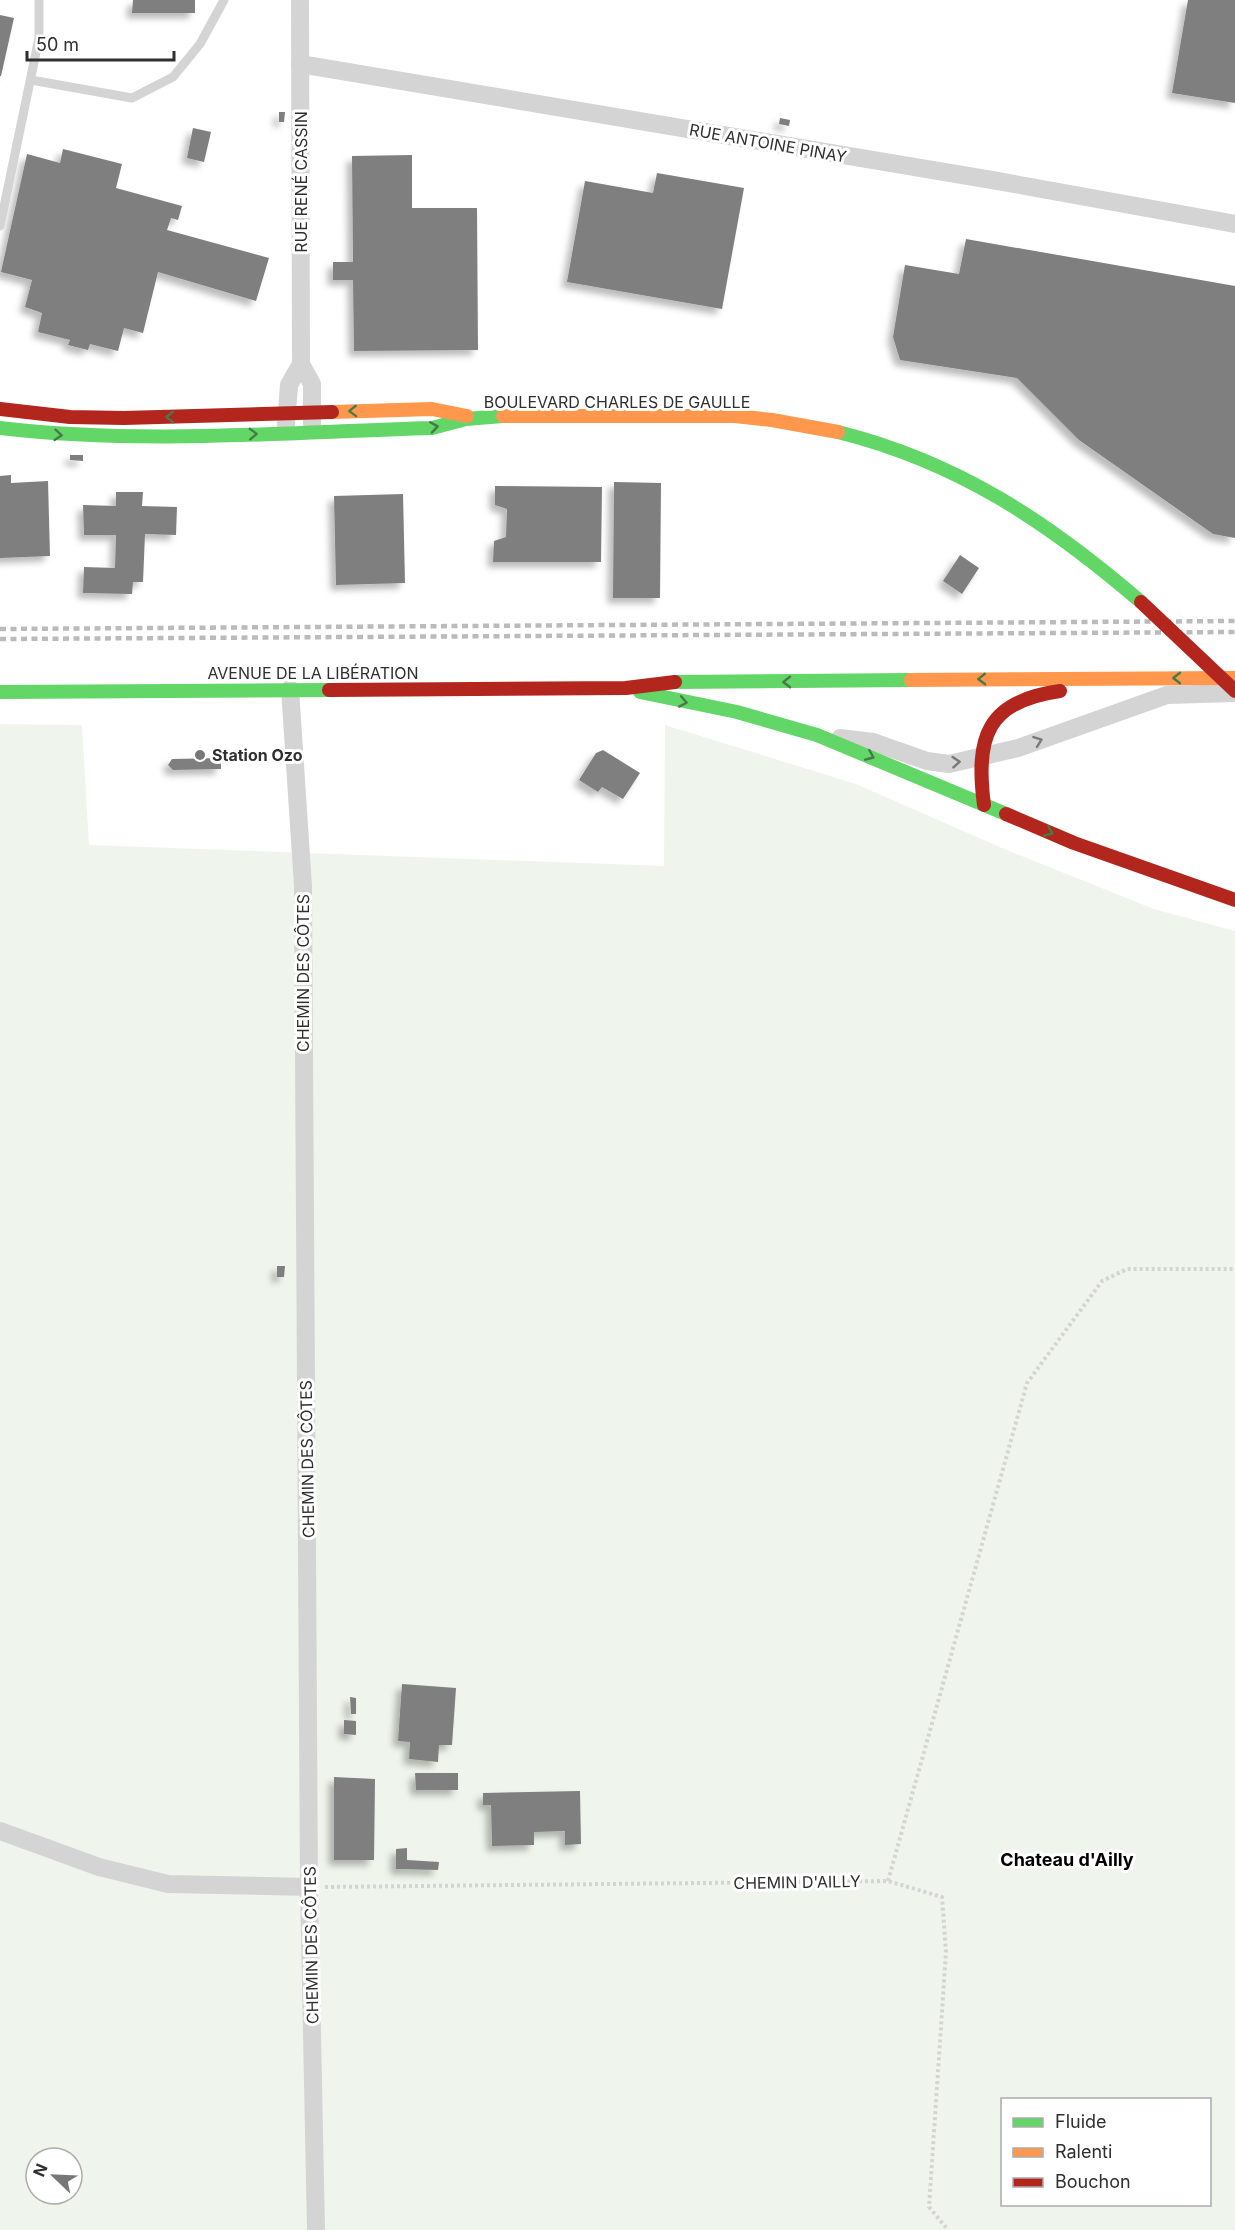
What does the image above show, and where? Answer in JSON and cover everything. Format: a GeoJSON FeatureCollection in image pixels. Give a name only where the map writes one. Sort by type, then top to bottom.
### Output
{"type":"FeatureCollection","features":[{"type":"Feature","properties":{"kind":"street","name":"RUE RENÉ CASSIN"},"geometry":{"type":"LineString","coordinates":[[300,0],[301,364],[312,384],[311,432]]}},
{"type":"Feature","properties":{"kind":"street","name":"RUE ANTOINE PINAY"},"geometry":{"type":"LineString","coordinates":[[300,64],[992,180],[1235,224]]}},
{"type":"Feature","properties":{"kind":"street","name":"RUE RENÉ CASSIN"},"geometry":{"type":"LineString","coordinates":[[286,433],[289,385],[301,364]]}},
{"type":"Feature","properties":{"kind":"street","name":"BOULEVARD CHARLES DE GAULLE"},"geometry":{"type":"LineString","coordinates":[[0,409],[70,417],[124,418],[432,409],[475,418],[728,417],[812,427],[872,441],[931,463],[1029,513],[1083,553],[1141,602],[1235,692]]}},
{"type":"Feature","properties":{"kind":"street","name":"BOULEVARD CHARLES DE GAULLE"},"geometry":{"type":"LineString","coordinates":[[0,428],[67,436],[286,433],[432,428],[475,418]]}},
{"type":"Feature","properties":{"kind":"street"},"geometry":{"type":"LineString","coordinates":[[984,805],[981,783],[982,758],[988,730],[998,716],[1015,701],[1036,692],[1069,690],[1121,678]]}},
{"type":"Feature","properties":{"kind":"street"},"geometry":{"type":"LineString","coordinates":[[626,688],[676,682],[1235,678]]}},
{"type":"Feature","properties":{"kind":"street"},"geometry":{"type":"LineString","coordinates":[[626,688],[737,712],[817,735],[1139,868],[1235,900]]}},
{"type":"Feature","properties":{"kind":"street","name":"AVENUE DE LA LIBÉRATION"},"geometry":{"type":"LineString","coordinates":[[0,692],[626,688]]}},
{"type":"Feature","properties":{"kind":"street","name":"CHEMIN DES CÔTES"},"geometry":{"type":"LineString","coordinates":[[290,689],[303,886],[309,1887],[316,2230]]}},
{"type":"Feature","properties":{"kind":"street"},"geometry":{"type":"LineString","coordinates":[[817,735],[873,742],[927,761],[949,764],[1018,748],[1156,698],[1235,692]]}},
{"type":"Feature","properties":{"kind":"street"},"geometry":{"type":"LineString","coordinates":[[0,1831],[99,1867],[168,1884],[309,1887]]}},
{"type":"Feature","properties":{"kind":"lane"},"geometry":{"type":"LineString","coordinates":[[0,226],[39,38],[39,0]]}},
{"type":"Feature","properties":{"kind":"lane"},"geometry":{"type":"LineString","coordinates":[[31,80],[132,98],[172,77],[200,44],[224,0]]}},
{"type":"Feature","properties":{"kind":"path"},"geometry":{"type":"LineString","coordinates":[[888,1881],[1027,1383],[1102,1281],[1127,1269],[1235,1269]]}},
{"type":"Feature","properties":{"kind":"path","name":"CHEMIN D'AILLY"},"geometry":{"type":"LineString","coordinates":[[309,1887],[888,1881],[942,1897],[946,1952],[929,2207],[948,2230]]}},
{"type":"Feature","properties":{"kind":"shaded area"},"geometry":{"type":"Polygon","coordinates":[[[0,724],[82,725],[89,845],[664,866],[665,725],[856,784],[1009,851],[1154,909],[1235,931],[1235,2230],[0,2230],[0,724]]]}},
{"type":"Feature","properties":{"kind":"building"},"geometry":{"type":"Polygon","coordinates":[[[133,0],[195,0],[195,13],[132,13],[133,0]]]}},
{"type":"Feature","properties":{"kind":"building"},"geometry":{"type":"Polygon","coordinates":[[[1188,0],[1235,0],[1235,103],[1172,93],[1188,0]]]}},
{"type":"Feature","properties":{"kind":"building"},"geometry":{"type":"Polygon","coordinates":[[[0,15],[14,18],[1,76],[0,76],[0,15]]]}},
{"type":"Feature","properties":{"kind":"building"},"geometry":{"type":"Polygon","coordinates":[[[279,112],[285,112],[284,122],[279,122],[279,112]]]}},
{"type":"Feature","properties":{"kind":"building"},"geometry":{"type":"Polygon","coordinates":[[[780,118],[790,120],[789,126],[779,124],[780,118]]]}},
{"type":"Feature","properties":{"kind":"building"},"geometry":{"type":"Polygon","coordinates":[[[193,128],[211,132],[204,162],[187,158],[193,128]]]}},
{"type":"Feature","properties":{"kind":"building"},"geometry":{"type":"Polygon","coordinates":[[[63,149],[122,164],[116,188],[182,206],[178,220],[171,218],[167,230],[269,258],[256,301],[158,272],[143,333],[124,328],[118,351],[90,344],[88,350],[68,345],[70,340],[38,332],[42,313],[25,307],[32,280],[1,272],[27,154],[60,163],[63,149]]]}},
{"type":"Feature","properties":{"kind":"building"},"geometry":{"type":"Polygon","coordinates":[[[412,155],[412,208],[477,208],[478,350],[354,351],[353,280],[333,280],[333,262],[353,262],[352,156],[412,155]]]}},
{"type":"Feature","properties":{"kind":"building"},"geometry":{"type":"Polygon","coordinates":[[[657,173],[744,188],[722,309],[567,282],[585,181],[653,193],[657,173]]]}},
{"type":"Feature","properties":{"kind":"building"},"geometry":{"type":"Polygon","coordinates":[[[966,239],[1235,286],[1235,538],[1213,534],[1079,440],[1017,378],[900,360],[893,337],[905,265],[959,274],[966,239]]]}},
{"type":"Feature","properties":{"kind":"building"},"geometry":{"type":"Polygon","coordinates":[[[70,455],[83,455],[83,461],[70,460],[70,455]]]}},
{"type":"Feature","properties":{"kind":"building"},"geometry":{"type":"Polygon","coordinates":[[[11,475],[11,483],[48,481],[50,556],[0,558],[0,476],[11,475]]]}},
{"type":"Feature","properties":{"kind":"building"},"geometry":{"type":"Polygon","coordinates":[[[614,482],[661,483],[660,598],[613,598],[614,482]]]}},
{"type":"Feature","properties":{"kind":"building"},"geometry":{"type":"Polygon","coordinates":[[[495,486],[602,487],[601,562],[493,562],[494,541],[506,537],[507,509],[495,505],[495,486]]]}},
{"type":"Feature","properties":{"kind":"building"},"geometry":{"type":"Polygon","coordinates":[[[116,492],[143,492],[142,506],[177,507],[176,535],[145,534],[143,582],[133,582],[132,594],[83,593],[84,567],[115,568],[116,535],[84,535],[83,505],[116,506],[116,492]]]}},
{"type":"Feature","properties":{"kind":"building"},"geometry":{"type":"Polygon","coordinates":[[[403,494],[405,583],[336,585],[334,496],[403,494]]]}},
{"type":"Feature","properties":{"kind":"building"},"geometry":{"type":"Polygon","coordinates":[[[960,555],[979,568],[962,594],[943,581],[960,555]]]}},
{"type":"Feature","properties":{"kind":"building"},"geometry":{"type":"Polygon","coordinates":[[[603,750],[640,773],[623,799],[602,787],[598,792],[579,780],[596,753],[603,750]]]}},
{"type":"Feature","properties":{"kind":"building"},"geometry":{"type":"Polygon","coordinates":[[[221,758],[221,769],[173,770],[168,765],[172,759],[221,758]]]}},
{"type":"Feature","properties":{"kind":"building"},"geometry":{"type":"Polygon","coordinates":[[[277,1266],[285,1266],[284,1277],[277,1277],[277,1266]]]}},
{"type":"Feature","properties":{"kind":"building"},"geometry":{"type":"Polygon","coordinates":[[[402,1684],[456,1688],[452,1745],[439,1745],[438,1762],[409,1759],[410,1742],[398,1741],[402,1684]]]}},
{"type":"Feature","properties":{"kind":"building"},"geometry":{"type":"Polygon","coordinates":[[[350,1697],[356,1698],[356,1714],[351,1714],[350,1697]]]}},
{"type":"Feature","properties":{"kind":"building"},"geometry":{"type":"Polygon","coordinates":[[[344,1720],[356,1721],[356,1735],[344,1734],[344,1720]]]}},
{"type":"Feature","properties":{"kind":"building"},"geometry":{"type":"Polygon","coordinates":[[[415,1773],[458,1773],[458,1790],[416,1790],[415,1773]]]}},
{"type":"Feature","properties":{"kind":"building"},"geometry":{"type":"Polygon","coordinates":[[[334,1777],[375,1779],[374,1860],[334,1860],[334,1777]]]}},
{"type":"Feature","properties":{"kind":"building"},"geometry":{"type":"Polygon","coordinates":[[[580,1791],[581,1844],[565,1845],[565,1831],[534,1832],[534,1845],[492,1846],[491,1805],[483,1805],[483,1793],[580,1791]]]}},
{"type":"Feature","properties":{"kind":"building"},"geometry":{"type":"Polygon","coordinates":[[[407,1848],[407,1860],[439,1862],[438,1870],[396,1869],[396,1849],[407,1848]]]}},
{"type":"Feature","properties":{"kind":"railway"},"geometry":{"type":"LineString","coordinates":[[0,629],[1235,621]]}},
{"type":"Feature","properties":{"kind":"railway"},"geometry":{"type":"LineString","coordinates":[[0,639],[1235,632]]}},
{"type":"Feature","properties":{"kind":"traffic: fast"},"geometry":{"type":"LineString","coordinates":[[0,428],[108,436],[216,436],[432,428],[466,419],[503,416]]}},
{"type":"Feature","properties":{"kind":"traffic: fast"},"geometry":{"type":"LineString","coordinates":[[838,432],[923,460],[1000,498],[1071,546],[1141,602]]}},
{"type":"Feature","properties":{"kind":"traffic: fast"},"geometry":{"type":"LineString","coordinates":[[675,682],[911,680]]}},
{"type":"Feature","properties":{"kind":"traffic: fast"},"geometry":{"type":"LineString","coordinates":[[0,692],[329,690]]}},
{"type":"Feature","properties":{"kind":"traffic: fast"},"geometry":{"type":"LineString","coordinates":[[640,692],[737,712],[817,735],[1006,814]]}},
{"type":"Feature","properties":{"kind":"traffic: slow"},"geometry":{"type":"LineString","coordinates":[[332,412],[432,409],[467,416]]}},
{"type":"Feature","properties":{"kind":"traffic: slow"},"geometry":{"type":"LineString","coordinates":[[503,416],[735,416],[838,432]]}},
{"type":"Feature","properties":{"kind":"traffic: slow"},"geometry":{"type":"LineString","coordinates":[[911,680],[1235,678]]}},
{"type":"Feature","properties":{"kind":"traffic: jam"},"geometry":{"type":"LineString","coordinates":[[0,409],[70,417],[124,418],[332,412]]}},
{"type":"Feature","properties":{"kind":"traffic: jam"},"geometry":{"type":"LineString","coordinates":[[1141,602],[1235,691]]}},
{"type":"Feature","properties":{"kind":"traffic: jam"},"geometry":{"type":"LineString","coordinates":[[329,690],[626,688],[675,682]]}},
{"type":"Feature","properties":{"kind":"traffic: jam"},"geometry":{"type":"LineString","coordinates":[[984,805],[982,760],[991,726],[1016,703],[1060,691]]}},
{"type":"Feature","properties":{"kind":"traffic: jam"},"geometry":{"type":"LineString","coordinates":[[1006,814],[1074,843],[1235,900]]}},
{"type":"Feature","properties":{"kind":"place","name":"Station Ozo"},"geometry":{"type":"Point","coordinates":[200,755]}},
{"type":"Feature","properties":{"kind":"district","name":"Chateau d'Ailly"},"geometry":{"type":"Point","coordinates":[1067,1859]}}]}
